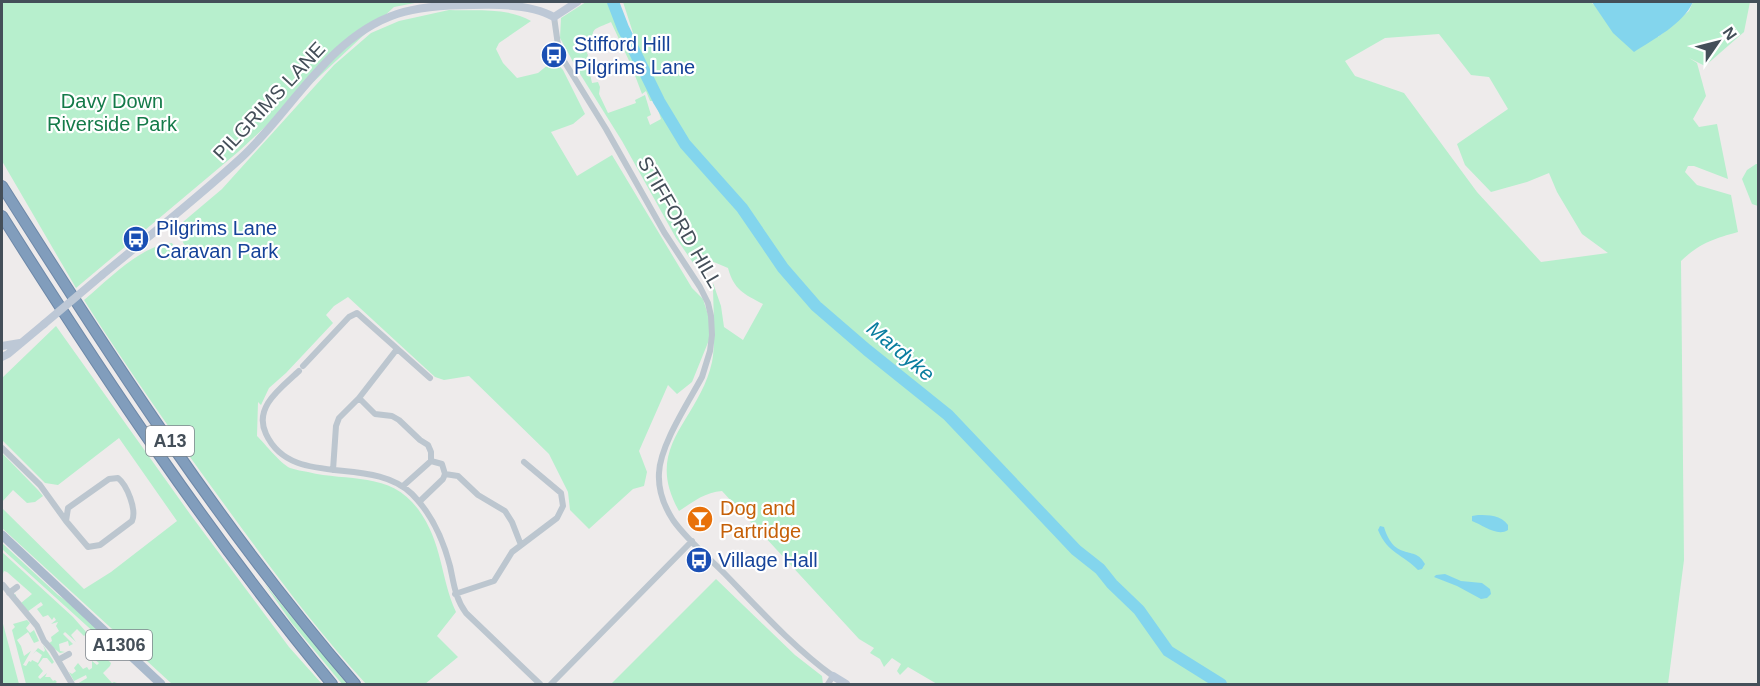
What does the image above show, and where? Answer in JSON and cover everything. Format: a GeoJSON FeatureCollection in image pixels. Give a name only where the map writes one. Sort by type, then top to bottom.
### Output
{"type":"FeatureCollection","features":[{"type":"Feature","properties":{"kind":"highway","name":"A13"},"geometry":{"type":"LineString","coordinates":[[2,186],[107,351],[219,512],[313,636],[355,684]]}},
{"type":"Feature","properties":{"kind":"highway","name":"A13"},"geometry":{"type":"LineString","coordinates":[[2,216],[96,364],[200,513],[269,607],[332,684]]}},
{"type":"Feature","properties":{"kind":"main road"},"geometry":{"type":"LineString","coordinates":[[554,17],[577,2]]}},
{"type":"Feature","properties":{"kind":"main road","name":"PILGRIMS LANE"},"geometry":{"type":"LineString","coordinates":[[2,357],[241,158],[333,56],[367,28],[394,15],[443,5],[484,4],[529,9],[545,12],[554,17]]}},
{"type":"Feature","properties":{"kind":"main road","name":"PILGRIMS LANE"},"geometry":{"type":"LineString","coordinates":[[2,346],[20,343]]}},
{"type":"Feature","properties":{"kind":"main road","name":"A1306"},"geometry":{"type":"LineString","coordinates":[[2,535],[161,684]]}},
{"type":"Feature","properties":{"kind":"main road"},"geometry":{"type":"LineString","coordinates":[[833,676],[846,684]]}},
{"type":"Feature","properties":{"kind":"street","name":"STIFFORD HILL"},"geometry":{"type":"LineString","coordinates":[[554,17],[558,45],[564,61],[611,136],[670,243],[700,287],[710,309],[712,335],[706,366],[662,454],[658,475],[663,500],[668,511],[692,541],[796,646],[833,676]]}},
{"type":"Feature","properties":{"kind":"street"},"geometry":{"type":"LineString","coordinates":[[430,378],[357,313],[349,317],[267,403],[263,428],[275,448],[286,458],[299,464],[314,468],[376,474],[403,486],[419,502],[434,524],[444,546],[455,594],[466,613],[540,684]]}},
{"type":"Feature","properties":{"kind":"street"},"geometry":{"type":"LineString","coordinates":[[333,470],[336,426],[346,409],[359,398],[397,349]]}},
{"type":"Feature","properties":{"kind":"street"},"geometry":{"type":"LineString","coordinates":[[359,398],[375,414],[392,416],[399,420],[428,445],[431,461],[403,486]]}},
{"type":"Feature","properties":{"kind":"street"},"geometry":{"type":"LineString","coordinates":[[2,448],[40,485],[66,521],[86,545],[93,547],[100,545],[131,522],[134,516],[124,484],[116,478],[109,479],[68,508],[66,521]]}},
{"type":"Feature","properties":{"kind":"street"},"geometry":{"type":"LineString","coordinates":[[419,502],[443,479],[445,474],[442,464],[431,461]]}},
{"type":"Feature","properties":{"kind":"street"},"geometry":{"type":"LineString","coordinates":[[455,594],[494,581],[505,561],[521,545],[557,518],[563,506],[561,493],[524,462]]}},
{"type":"Feature","properties":{"kind":"street"},"geometry":{"type":"LineString","coordinates":[[445,474],[458,476],[478,495],[505,511],[521,545]]}},
{"type":"Feature","properties":{"kind":"street"},"geometry":{"type":"LineString","coordinates":[[55,505],[68,508]]}},
{"type":"Feature","properties":{"kind":"street"},"geometry":{"type":"LineString","coordinates":[[551,684],[692,541]]}},
{"type":"Feature","properties":{"kind":"street"},"geometry":{"type":"LineString","coordinates":[[3,585],[34,622],[72,684]]}},
{"type":"Feature","properties":{"kind":"street"},"geometry":{"type":"LineString","coordinates":[[9,593],[17,587]]}},
{"type":"Feature","properties":{"kind":"street"},"geometry":{"type":"LineString","coordinates":[[58,660],[69,654]]}},
{"type":"Feature","properties":{"kind":"street"},"geometry":{"type":"LineString","coordinates":[[828,684],[833,676]]}},
{"type":"Feature","properties":{"kind":"green space","name":"Davy Down Riverside Park"},"geometry":{"type":"Polygon","coordinates":[[[2,2],[420,2],[394,7],[238,152],[76,288],[2,161],[2,2]]]}},
{"type":"Feature","properties":{"kind":"green space"},"geometry":{"type":"Polygon","coordinates":[[[586,2],[612,2],[648,82],[654,101],[650,101],[646,91],[642,94],[611,22],[594,31],[593,48],[586,51],[588,55],[583,67],[589,69],[592,83],[598,82],[599,94],[608,113],[636,103],[635,100],[645,95],[651,115],[647,117],[650,125],[661,119],[623,2],[1591,2],[1658,37],[1689,11],[1693,2],[1750,2],[1744,32],[1705,66],[1689,58],[1697,63],[1706,96],[1693,119],[1699,127],[1717,124],[1728,179],[1694,166],[1688,166],[1685,172],[1697,185],[1731,195],[1738,232],[1707,242],[1681,261],[1684,560],[1668,684],[937,684],[908,667],[900,675],[897,671],[901,664],[892,658],[884,667],[880,659],[870,653],[874,648],[859,639],[764,536],[759,540],[751,535],[756,528],[722,491],[705,495],[679,511],[669,488],[667,469],[670,451],[677,434],[705,383],[712,362],[713,283],[721,306],[724,327],[743,340],[763,304],[750,297],[733,282],[728,268],[709,260],[696,267],[676,238],[622,141],[560,38],[561,18],[586,2]],[[1439,34],[1385,38],[1345,61],[1355,76],[1404,93],[1477,192],[1541,262],[1608,253],[1582,234],[1557,192],[1549,173],[1491,192],[1465,165],[1457,144],[1508,109],[1489,77],[1471,75],[1439,34]]]}},
{"type":"Feature","properties":{"kind":"green space"},"geometry":{"type":"Polygon","coordinates":[[[449,10],[502,12],[531,21],[499,43],[496,49],[503,63],[517,78],[538,73],[554,60],[563,70],[585,114],[573,124],[551,132],[577,176],[612,155],[692,288],[703,299],[709,318],[709,340],[692,382],[677,394],[668,385],[639,451],[647,472],[644,486],[633,489],[589,529],[570,510],[568,492],[549,454],[469,376],[444,380],[435,377],[348,297],[334,306],[326,315],[333,323],[269,388],[261,405],[258,402],[257,436],[290,468],[381,483],[407,497],[418,509],[432,535],[456,612],[437,636],[458,657],[425,684],[366,684],[303,609],[243,530],[122,359],[84,300],[125,265],[149,250],[172,243],[180,256],[185,247],[177,227],[222,189],[334,65],[371,33],[399,21],[449,10]]]}},
{"type":"Feature","properties":{"kind":"green space"},"geometry":{"type":"Polygon","coordinates":[[[1758,164],[1758,206],[1752,204],[1742,179],[1747,170],[1758,164]]]}},
{"type":"Feature","properties":{"kind":"green space"},"geometry":{"type":"Polygon","coordinates":[[[56,326],[190,514],[289,647],[322,684],[172,684],[2,528],[2,508],[84,589],[111,572],[177,521],[119,438],[58,485],[45,483],[2,440],[2,378],[56,326]]]}},
{"type":"Feature","properties":{"kind":"green space"},"geometry":{"type":"Polygon","coordinates":[[[2,453],[43,496],[35,502],[27,503],[13,490],[2,502],[2,453]]]}},
{"type":"Feature","properties":{"kind":"green space"},"geometry":{"type":"Polygon","coordinates":[[[2,543],[58,595],[79,610],[111,644],[108,645],[2,549],[2,543]]]}},
{"type":"Feature","properties":{"kind":"green space"},"geometry":{"type":"Polygon","coordinates":[[[2,552],[73,617],[87,633],[84,636],[77,629],[71,635],[76,642],[65,632],[63,634],[73,644],[69,646],[68,641],[59,644],[60,651],[65,652],[60,653],[48,644],[52,641],[51,637],[59,631],[56,626],[58,622],[51,624],[56,620],[54,617],[52,620],[48,615],[43,617],[37,609],[43,605],[41,602],[27,612],[14,596],[16,594],[21,603],[32,594],[7,572],[4,571],[2,576],[2,552]]]}},
{"type":"Feature","properties":{"kind":"green space"},"geometry":{"type":"Polygon","coordinates":[[[716,579],[795,655],[822,676],[823,684],[611,684],[716,579]]]}},
{"type":"Feature","properties":{"kind":"green space"},"geometry":{"type":"Polygon","coordinates":[[[264,583],[347,684],[342,684],[291,622],[264,583]]]}},
{"type":"Feature","properties":{"kind":"green space"},"geometry":{"type":"Polygon","coordinates":[[[2,620],[19,684],[2,684],[2,620]]]}},
{"type":"Feature","properties":{"kind":"green space"},"geometry":{"type":"Polygon","coordinates":[[[27,620],[30,623],[26,628],[30,633],[34,630],[39,641],[34,643],[28,632],[17,640],[24,656],[31,651],[23,665],[26,666],[32,660],[38,663],[42,655],[36,651],[33,654],[38,648],[44,652],[43,645],[54,662],[52,664],[47,658],[43,658],[38,665],[43,671],[38,677],[40,679],[47,673],[45,677],[55,680],[57,682],[54,684],[26,684],[12,630],[15,627],[13,624],[27,620]]]}},
{"type":"Feature","properties":{"kind":"green space"},"geometry":{"type":"Polygon","coordinates":[[[100,645],[108,653],[105,657],[111,663],[103,673],[112,683],[120,684],[77,684],[87,678],[86,675],[74,681],[69,672],[72,674],[76,671],[74,668],[78,663],[83,669],[87,667],[89,670],[92,668],[92,661],[97,665],[99,663],[94,656],[100,645]]]}},
{"type":"Feature","properties":{"kind":"water"},"geometry":{"type":"Polygon","coordinates":[[[1592,2],[1693,2],[1675,24],[1634,52],[1613,33],[1592,2]]]}},
{"type":"Feature","properties":{"kind":"water"},"geometry":{"type":"Polygon","coordinates":[[[1472,516],[1502,519],[1508,525],[1508,530],[1495,531],[1472,521],[1472,516]]]}},
{"type":"Feature","properties":{"kind":"water"},"geometry":{"type":"Polygon","coordinates":[[[1380,526],[1384,527],[1389,538],[1399,549],[1421,558],[1425,564],[1422,569],[1418,570],[1386,544],[1378,530],[1380,526]]]}},
{"type":"Feature","properties":{"kind":"water"},"geometry":{"type":"Polygon","coordinates":[[[1445,574],[1461,581],[1482,583],[1490,589],[1491,594],[1481,599],[1434,577],[1445,574]]]}},
{"type":"Feature","properties":{"kind":"waterway","name":"Mardyke"},"geometry":{"type":"LineString","coordinates":[[613,2],[623,28],[659,101],[685,144],[742,208],[783,268],[816,306],[948,415],[1076,550],[1100,569],[1139,610],[1168,651],[1221,684]]}},
{"type":"Feature","properties":{"kind":"place","name":"Stifford Hill Pilgrims Lane"},"geometry":{"type":"Point","coordinates":[554,55]}},
{"type":"Feature","properties":{"kind":"place","name":"Pilgrims Lane Caravan Park"},"geometry":{"type":"Point","coordinates":[136,239]}},
{"type":"Feature","properties":{"kind":"place","name":"Dog and Partridge"},"geometry":{"type":"Point","coordinates":[700,519]}},
{"type":"Feature","properties":{"kind":"place","name":"Village Hall"},"geometry":{"type":"Point","coordinates":[699,560]}}]}
